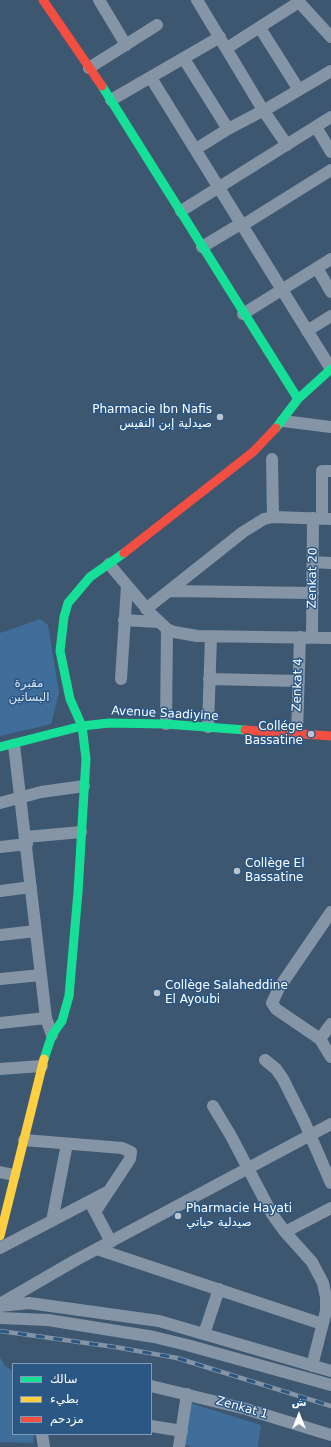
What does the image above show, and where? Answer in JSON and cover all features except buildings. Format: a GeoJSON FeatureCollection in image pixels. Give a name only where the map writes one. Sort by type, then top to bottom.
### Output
{"type":"FeatureCollection","features":[{"type":"Feature","properties":{"kind":"street"},"geometry":{"type":"LineString","coordinates":[[43,0],[111,100],[181,211],[243,314],[298,399]]}},
{"type":"Feature","properties":{"kind":"street"},"geometry":{"type":"LineString","coordinates":[[99,0],[126,45]]}},
{"type":"Feature","properties":{"kind":"street"},"geometry":{"type":"LineString","coordinates":[[197,0],[263,110],[287,145]]}},
{"type":"Feature","properties":{"kind":"street"},"geometry":{"type":"LineString","coordinates":[[227,48],[260,28],[298,1],[331,37]]}},
{"type":"Feature","properties":{"kind":"street"},"geometry":{"type":"LineString","coordinates":[[89,68],[157,25]]}},
{"type":"Feature","properties":{"kind":"street"},"geometry":{"type":"LineString","coordinates":[[260,28],[299,90]]}},
{"type":"Feature","properties":{"kind":"street"},"geometry":{"type":"LineString","coordinates":[[111,100],[220,38]]}},
{"type":"Feature","properties":{"kind":"street"},"geometry":{"type":"LineString","coordinates":[[184,58],[228,129]]}},
{"type":"Feature","properties":{"kind":"street"},"geometry":{"type":"LineString","coordinates":[[196,149],[228,129],[331,71]]}},
{"type":"Feature","properties":{"kind":"street"},"geometry":{"type":"LineString","coordinates":[[0,1236],[42,1066],[52,1035],[62,1020],[69,996],[86,759],[82,726],[70,699],[60,652],[64,616],[68,603],[90,577],[147,536],[266,440],[283,421],[298,399],[331,369],[151,78]]}},
{"type":"Feature","properties":{"kind":"street"},"geometry":{"type":"LineString","coordinates":[[181,211],[331,118]]}},
{"type":"Feature","properties":{"kind":"street"},"geometry":{"type":"LineString","coordinates":[[316,127],[331,152]]}},
{"type":"Feature","properties":{"kind":"street"},"geometry":{"type":"LineString","coordinates":[[202,247],[331,170]]}},
{"type":"Feature","properties":{"kind":"street"},"geometry":{"type":"LineString","coordinates":[[243,314],[331,259]]}},
{"type":"Feature","properties":{"kind":"street"},"geometry":{"type":"LineString","coordinates":[[317,268],[331,292]]}},
{"type":"Feature","properties":{"kind":"street"},"geometry":{"type":"LineString","coordinates":[[307,331],[331,316]]}},
{"type":"Feature","properties":{"kind":"street"},"geometry":{"type":"LineString","coordinates":[[283,421],[331,427]]}},
{"type":"Feature","properties":{"kind":"street"},"geometry":{"type":"LineString","coordinates":[[272,459],[273,517]]}},
{"type":"Feature","properties":{"kind":"street","name":"Zenkat 20"},"geometry":{"type":"LineString","coordinates":[[306,637],[313,593],[313,562],[322,518],[322,471],[331,471]]}},
{"type":"Feature","properties":{"kind":"street"},"geometry":{"type":"LineString","coordinates":[[146,609],[243,532],[264,519],[273,517],[322,518]]}},
{"type":"Feature","properties":{"kind":"street"},"geometry":{"type":"LineString","coordinates":[[313,562],[331,563]]}},
{"type":"Feature","properties":{"kind":"street"},"geometry":{"type":"LineString","coordinates":[[109,564],[146,609],[163,626],[166,724]]}},
{"type":"Feature","properties":{"kind":"street"},"geometry":{"type":"LineString","coordinates":[[121,679],[127,586]]}},
{"type":"Feature","properties":{"kind":"street"},"geometry":{"type":"LineString","coordinates":[[170,591],[313,593]]}},
{"type":"Feature","properties":{"kind":"street"},"geometry":{"type":"LineString","coordinates":[[124,620],[163,626],[183,634],[211,636],[331,638]]}},
{"type":"Feature","properties":{"kind":"street"},"geometry":{"type":"LineString","coordinates":[[208,727],[211,636]]}},
{"type":"Feature","properties":{"kind":"street","name":"Zenkat 4"},"geometry":{"type":"LineString","coordinates":[[297,733],[299,681],[306,637]]}},
{"type":"Feature","properties":{"kind":"street"},"geometry":{"type":"LineString","coordinates":[[209,680],[299,681]]}},
{"type":"Feature","properties":{"kind":"street","name":"Avenue Saadiyine"},"geometry":{"type":"LineString","coordinates":[[0,747],[82,726],[109,722],[166,724],[331,736]]}},
{"type":"Feature","properties":{"kind":"street"},"geometry":{"type":"LineString","coordinates":[[14,744],[46,1018],[52,1035]]}},
{"type":"Feature","properties":{"kind":"street"},"geometry":{"type":"LineString","coordinates":[[0,802],[41,792],[84,786]]}},
{"type":"Feature","properties":{"kind":"street"},"geometry":{"type":"LineString","coordinates":[[0,847],[26,840],[81,832]]}},
{"type":"Feature","properties":{"kind":"street"},"geometry":{"type":"LineString","coordinates":[[0,891],[31,887]]}},
{"type":"Feature","properties":{"kind":"street"},"geometry":{"type":"LineString","coordinates":[[329,919],[279,988],[272,1003],[276,1009],[320,1039],[331,1058]]}},
{"type":"Feature","properties":{"kind":"street"},"geometry":{"type":"LineString","coordinates":[[0,935],[36,931]]}},
{"type":"Feature","properties":{"kind":"street"},"geometry":{"type":"LineString","coordinates":[[0,979],[41,975]]}},
{"type":"Feature","properties":{"kind":"street"},"geometry":{"type":"LineString","coordinates":[[0,1023],[46,1018]]}},
{"type":"Feature","properties":{"kind":"street"},"geometry":{"type":"LineString","coordinates":[[320,1039],[331,1024]]}},
{"type":"Feature","properties":{"kind":"street"},"geometry":{"type":"LineString","coordinates":[[265,1060],[276,1069],[283,1079],[331,1183]]}},
{"type":"Feature","properties":{"kind":"street"},"geometry":{"type":"LineString","coordinates":[[0,1070],[42,1066]]}},
{"type":"Feature","properties":{"kind":"street"},"geometry":{"type":"LineString","coordinates":[[213,1106],[231,1136],[272,1214],[285,1232],[312,1262],[329,1296],[328,1312],[322,1324],[312,1366]]}},
{"type":"Feature","properties":{"kind":"street"},"geometry":{"type":"LineString","coordinates":[[0,1305],[98,1249],[331,1124]]}},
{"type":"Feature","properties":{"kind":"street"},"geometry":{"type":"LineString","coordinates":[[0,1248],[52,1221],[92,1207],[108,1192],[130,1158],[131,1152],[122,1148],[24,1140]]}},
{"type":"Feature","properties":{"kind":"street"},"geometry":{"type":"LineString","coordinates":[[52,1221],[67,1144]]}},
{"type":"Feature","properties":{"kind":"street"},"geometry":{"type":"LineString","coordinates":[[0,1172],[14,1175]]}},
{"type":"Feature","properties":{"kind":"street"},"geometry":{"type":"LineString","coordinates":[[92,1207],[111,1242]]}},
{"type":"Feature","properties":{"kind":"street"},"geometry":{"type":"LineString","coordinates":[[285,1232],[331,1208]]}},
{"type":"Feature","properties":{"kind":"street"},"geometry":{"type":"LineString","coordinates":[[98,1249],[322,1324]]}},
{"type":"Feature","properties":{"kind":"street"},"geometry":{"type":"LineString","coordinates":[[204,1334],[219,1289]]}},
{"type":"Feature","properties":{"kind":"street"},"geometry":{"type":"LineString","coordinates":[[0,1305],[29,1304],[145,1318],[181,1326],[331,1372]]}},
{"type":"Feature","properties":{"kind":"street"},"geometry":{"type":"LineString","coordinates":[[0,1318],[48,1320],[154,1338],[187,1345],[331,1386]]}},
{"type":"Feature","properties":{"kind":"street","name":"Zenkat 1"},"geometry":{"type":"LineString","coordinates":[[152,1386],[246,1409],[331,1435]]}},
{"type":"Feature","properties":{"kind":"street"},"geometry":{"type":"LineString","coordinates":[[179,1447],[187,1394]]}},
{"type":"Feature","properties":{"kind":"street"},"geometry":{"type":"LineString","coordinates":[[152,1426],[182,1431]]}},
{"type":"Feature","properties":{"kind":"green space","name":"مقبرة البساتين"},"geometry":{"type":"Polygon","coordinates":[[[40,619],[48,625],[59,693],[51,724],[0,736],[0,633],[40,619]]]}},
{"type":"Feature","properties":{"kind":"green space"},"geometry":{"type":"Polygon","coordinates":[[[0,1357],[5,1366],[12,1370],[12,1435],[34,1435],[33,1443],[0,1442],[0,1357]]]}},
{"type":"Feature","properties":{"kind":"green space"},"geometry":{"type":"Polygon","coordinates":[[[190,1403],[261,1425],[258,1447],[192,1447],[183,1444],[190,1403]]]}},
{"type":"Feature","properties":{"kind":"railway"},"geometry":{"type":"LineString","coordinates":[[0,1331],[115,1347],[177,1358],[331,1406]]}},
{"type":"Feature","properties":{"kind":"traffic: fast"},"geometry":{"type":"LineString","coordinates":[[102,86],[298,399]]}},
{"type":"Feature","properties":{"kind":"traffic: fast"},"geometry":{"type":"LineString","coordinates":[[276,428],[298,399],[331,369]]}},
{"type":"Feature","properties":{"kind":"traffic: fast"},"geometry":{"type":"LineString","coordinates":[[44,1059],[52,1035],[62,1021],[69,996],[78,892],[86,759],[82,726],[70,699],[60,651],[64,617],[68,603],[90,577],[124,553]]}},
{"type":"Feature","properties":{"kind":"traffic: fast"},"geometry":{"type":"LineString","coordinates":[[0,747],[82,726],[109,723],[166,724],[245,730]]}},
{"type":"Feature","properties":{"kind":"traffic: slow"},"geometry":{"type":"LineString","coordinates":[[0,1236],[44,1059]]}},
{"type":"Feature","properties":{"kind":"traffic: jam"},"geometry":{"type":"LineString","coordinates":[[43,0],[102,86]]}},
{"type":"Feature","properties":{"kind":"traffic: jam"},"geometry":{"type":"LineString","coordinates":[[124,553],[253,452],[276,428]]}},
{"type":"Feature","properties":{"kind":"traffic: jam"},"geometry":{"type":"LineString","coordinates":[[245,730],[331,736]]}},
{"type":"Feature","properties":{"kind":"place","name":"Pharmacie Ibn Nafis صيدلية إبن النفيس"},"geometry":{"type":"Point","coordinates":[220,417]}},
{"type":"Feature","properties":{"kind":"place","name":"Collége Bassatine"},"geometry":{"type":"Point","coordinates":[311,734]}},
{"type":"Feature","properties":{"kind":"place","name":"Collège El Bassatine"},"geometry":{"type":"Point","coordinates":[237,871]}},
{"type":"Feature","properties":{"kind":"place","name":"Collège Salaheddine El Ayoubi"},"geometry":{"type":"Point","coordinates":[157,993]}},
{"type":"Feature","properties":{"kind":"place","name":"Pharmacie Hayati صيدلية حياتي"},"geometry":{"type":"Point","coordinates":[178,1216]}}]}
